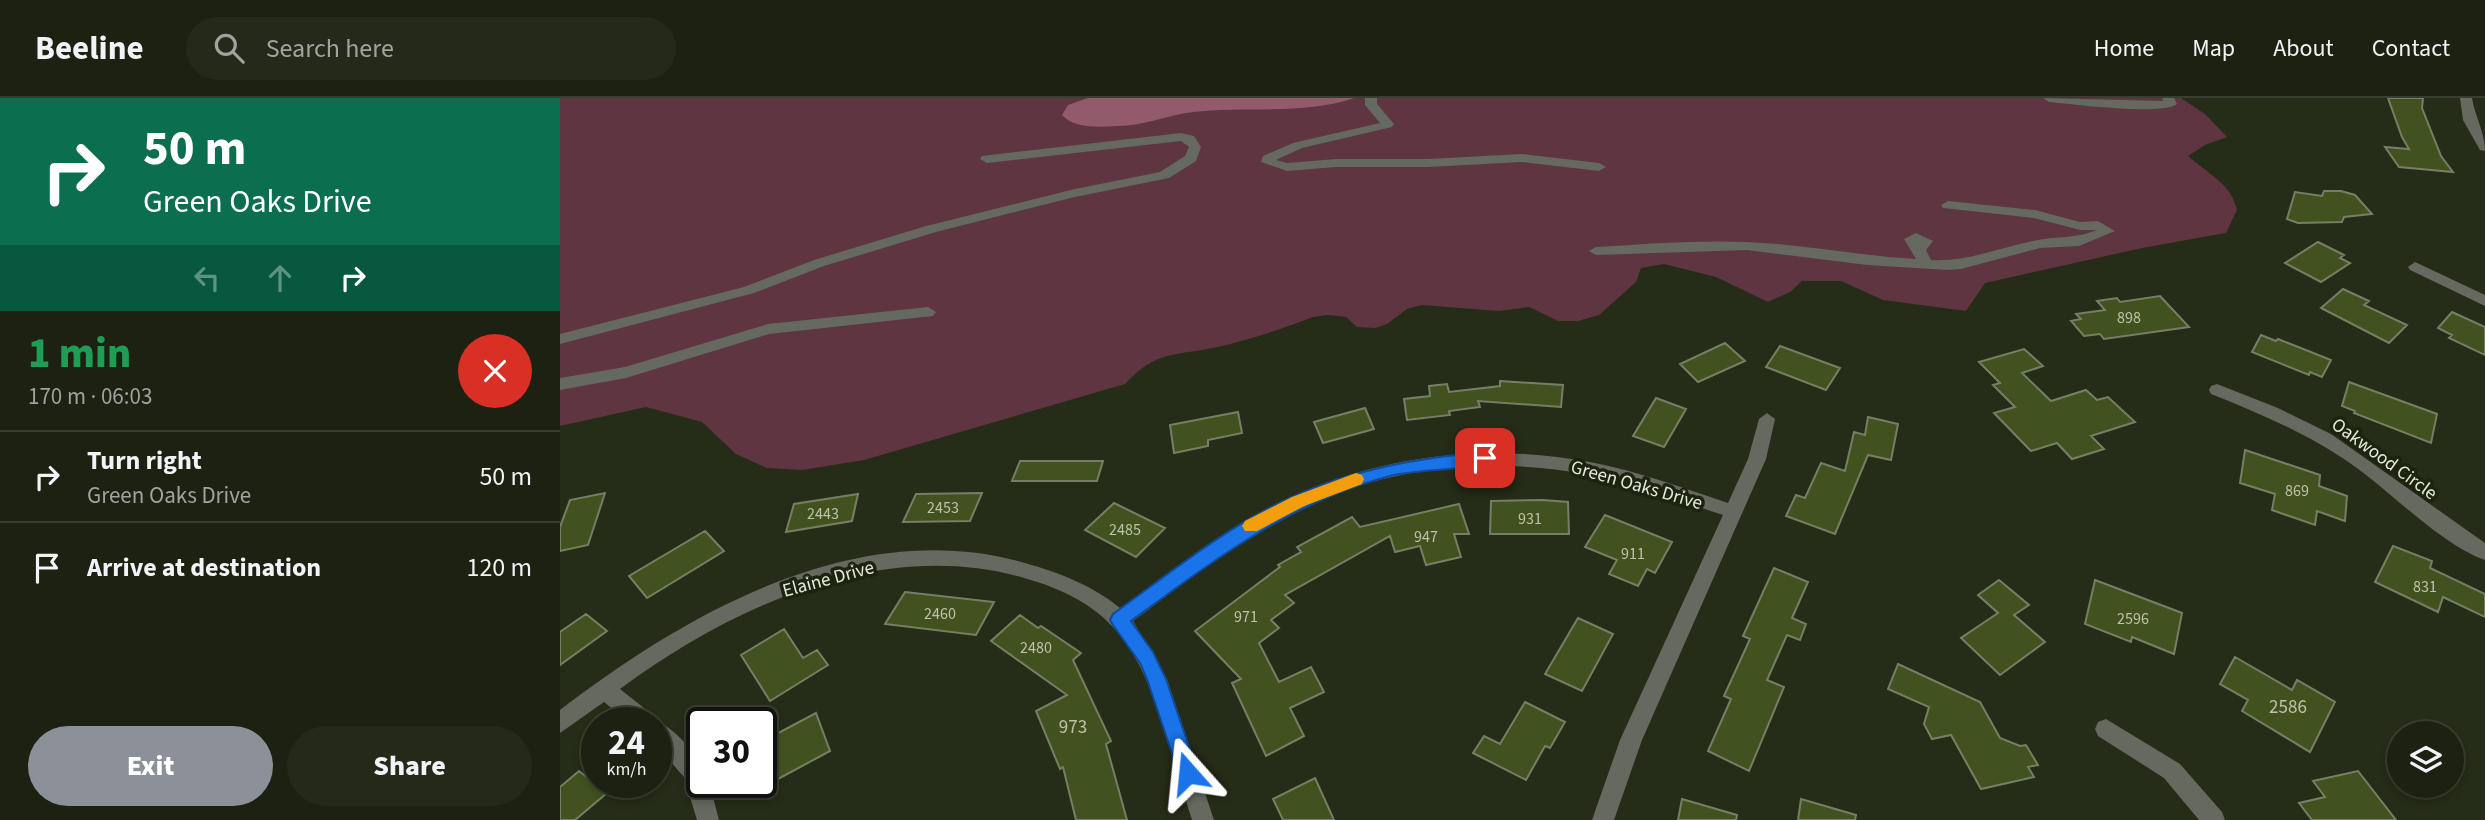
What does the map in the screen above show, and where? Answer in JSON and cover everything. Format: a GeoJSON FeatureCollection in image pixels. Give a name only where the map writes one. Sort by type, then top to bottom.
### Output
{"type":"FeatureCollection","features":[{"type":"Feature","properties":{"kind":"street"},"geometry":{"type":"LineString","coordinates":[[1371,98],[1371,106],[1388,124],[1296,145],[1268,159],[1268,163],[1287,167],[1336,163],[1428,163],[1522,158],[1599,167]]}},
{"type":"Feature","properties":{"kind":"street"},"geometry":{"type":"LineString","coordinates":[[2049,98],[2151,106],[2171,104],[2168,98]]}},
{"type":"Feature","properties":{"kind":"street"},"geometry":{"type":"LineString","coordinates":[[2466,98],[2469,120],[2485,147]]}},
{"type":"Feature","properties":{"kind":"street"},"geometry":{"type":"LineString","coordinates":[[560,339],[749,290],[819,263],[931,229],[1075,193],[1164,175],[1191,158],[1195,147],[1190,139],[1181,136],[1092,149],[987,159]]}},
{"type":"Feature","properties":{"kind":"street"},"geometry":{"type":"LineString","coordinates":[[1596,251],[1746,246],[1867,261],[1926,265],[1961,264],[2040,244],[2079,242],[2108,231],[2098,225],[2080,226],[2035,214],[1948,205]]}},
{"type":"Feature","properties":{"kind":"street"},"geometry":{"type":"LineString","coordinates":[[1919,250],[1926,265]]}},
{"type":"Feature","properties":{"kind":"street"},"geometry":{"type":"LineString","coordinates":[[2415,267],[2485,301]]}},
{"type":"Feature","properties":{"kind":"street"},"geometry":{"type":"LineString","coordinates":[[560,384],[626,372],[768,329],[928,312]]}},
{"type":"Feature","properties":{"kind":"street","name":"Oakwood Circle"},"geometry":{"type":"LineString","coordinates":[[2217,390],[2276,413],[2334,444],[2435,520],[2485,552]]}},
{"type":"Feature","properties":{"kind":"street"},"geometry":{"type":"LineString","coordinates":[[1603,820],[1631,740],[1757,459],[1767,419]]}},
{"type":"Feature","properties":{"kind":"street","name":"Green Oaks Drive"},"geometry":{"type":"LineString","coordinates":[[1119,620],[1225,542],[1272,514],[1356,480],[1418,464],[1485,458],[1555,462],[1628,478],[1734,512]]}},
{"type":"Feature","properties":{"kind":"street","name":"Elaine Drive"},"geometry":{"type":"LineString","coordinates":[[560,723],[652,655],[700,626],[745,605],[828,574],[871,564],[956,558],[1007,565],[1064,583],[1119,620]]}},
{"type":"Feature","properties":{"kind":"street"},"geometry":{"type":"LineString","coordinates":[[1119,620],[1146,658],[1157,679],[1203,820]]}},
{"type":"Feature","properties":{"kind":"street"},"geometry":{"type":"LineString","coordinates":[[604,689],[626,707]]}},
{"type":"Feature","properties":{"kind":"street"},"geometry":{"type":"LineString","coordinates":[[2106,729],[2172,771],[2214,820]]}},
{"type":"Feature","properties":{"kind":"street"},"geometry":{"type":"LineString","coordinates":[[672,744],[691,766],[704,794],[708,820]]}},
{"type":"Feature","properties":{"kind":"shaded area"},"geometry":{"type":"Polygon","coordinates":[[[560,98],[2181,98],[2205,114],[2227,137],[2205,145],[2188,156],[2224,186],[2237,210],[2226,233],[2142,248],[1985,283],[1966,311],[1883,300],[1841,281],[1802,281],[1790,292],[1768,302],[1716,277],[1664,264],[1641,268],[1636,282],[1599,315],[1578,321],[1558,321],[1529,307],[1499,311],[1422,305],[1407,309],[1387,324],[1376,328],[1357,327],[1346,317],[1313,317],[1238,342],[1165,357],[1146,366],[1125,384],[864,460],[802,470],[767,468],[736,454],[702,422],[646,407],[560,426],[560,98]]]}},
{"type":"Feature","properties":{"kind":"shaded area"},"geometry":{"type":"Polygon","coordinates":[[[1088,98],[1354,98],[1316,107],[1193,112],[1128,126],[1088,126],[1074,123],[1062,115],[1068,105],[1088,98]]]}},
{"type":"Feature","properties":{"kind":"building"},"geometry":{"type":"Polygon","coordinates":[[[2388,98],[2423,98],[2422,108],[2441,156],[2453,172],[2399,167],[2385,147],[2409,149],[2388,98]]]}},
{"type":"Feature","properties":{"kind":"building"},"geometry":{"type":"Polygon","coordinates":[[[2324,191],[2341,191],[2355,195],[2372,214],[2344,217],[2342,222],[2298,223],[2287,219],[2295,192],[2322,196],[2324,191]]]}},
{"type":"Feature","properties":{"kind":"building"},"geometry":{"type":"Polygon","coordinates":[[[2318,242],[2344,255],[2340,258],[2350,263],[2321,282],[2285,263],[2318,242]]]}},
{"type":"Feature","properties":{"kind":"building"},"geometry":{"type":"Polygon","coordinates":[[[2343,289],[2369,301],[2364,305],[2407,325],[2389,343],[2321,308],[2343,289]]]}},
{"type":"Feature","properties":{"kind":"building"},"geometry":{"type":"Polygon","coordinates":[[[2160,296],[2189,327],[2104,339],[2100,334],[2084,336],[2071,321],[2081,319],[2076,314],[2105,310],[2097,301],[2117,298],[2120,302],[2160,296]]]}},
{"type":"Feature","properties":{"kind":"building"},"geometry":{"type":"Polygon","coordinates":[[[2452,312],[2485,327],[2485,355],[2449,338],[2452,335],[2438,328],[2452,312]]]}},
{"type":"Feature","properties":{"kind":"building"},"geometry":{"type":"Polygon","coordinates":[[[2261,335],[2331,360],[2322,377],[2310,372],[2309,375],[2252,352],[2261,335]]]}},
{"type":"Feature","properties":{"kind":"building"},"geometry":{"type":"Polygon","coordinates":[[[1725,343],[1745,361],[1698,382],[1680,364],[1725,343]]]}},
{"type":"Feature","properties":{"kind":"building"},"geometry":{"type":"Polygon","coordinates":[[[1780,346],[1840,368],[1826,390],[1766,367],[1780,346]]]}},
{"type":"Feature","properties":{"kind":"building"},"geometry":{"type":"Polygon","coordinates":[[[2024,349],[2043,366],[2022,373],[2051,401],[2086,390],[2097,400],[2108,397],[2135,422],[2091,436],[2104,449],[2072,459],[2057,443],[2031,451],[1994,413],[2015,407],[1993,385],[2000,383],[1979,362],[2024,349]]]}},
{"type":"Feature","properties":{"kind":"building"},"geometry":{"type":"Polygon","coordinates":[[[1500,381],[1563,385],[1561,407],[1478,401],[1480,407],[1449,411],[1450,415],[1407,420],[1404,399],[1430,396],[1429,386],[1447,384],[1449,392],[1500,386],[1500,381]]]}},
{"type":"Feature","properties":{"kind":"building"},"geometry":{"type":"Polygon","coordinates":[[[2349,382],[2437,414],[2431,443],[2342,406],[2349,382]]]}},
{"type":"Feature","properties":{"kind":"building"},"geometry":{"type":"Polygon","coordinates":[[[1656,398],[1686,409],[1664,447],[1633,436],[1656,398]]]}},
{"type":"Feature","properties":{"kind":"building"},"geometry":{"type":"Polygon","coordinates":[[[1365,408],[1374,429],[1323,443],[1314,422],[1365,408]]]}},
{"type":"Feature","properties":{"kind":"building"},"geometry":{"type":"Polygon","coordinates":[[[1238,412],[1242,433],[1208,440],[1208,446],[1174,453],[1170,425],[1238,412]]]}},
{"type":"Feature","properties":{"kind":"building"},"geometry":{"type":"Polygon","coordinates":[[[1868,417],[1898,424],[1891,460],[1868,455],[1835,534],[1786,516],[1796,495],[1805,498],[1821,463],[1845,471],[1854,432],[1865,435],[1868,417]]]}},
{"type":"Feature","properties":{"kind":"building"},"geometry":{"type":"Polygon","coordinates":[[[2245,450],[2320,475],[2319,486],[2347,496],[2345,521],[2317,511],[2315,525],[2272,510],[2275,494],[2240,483],[2245,450]]]}},
{"type":"Feature","properties":{"kind":"building"},"geometry":{"type":"Polygon","coordinates":[[[1020,461],[1103,461],[1097,481],[1012,481],[1020,461]]]}},
{"type":"Feature","properties":{"kind":"building"},"geometry":{"type":"Polygon","coordinates":[[[605,493],[588,545],[560,551],[560,527],[570,500],[605,493]]]}},
{"type":"Feature","properties":{"kind":"building"},"geometry":{"type":"Polygon","coordinates":[[[982,493],[970,521],[903,522],[916,494],[982,493]]]}},
{"type":"Feature","properties":{"kind":"building"},"geometry":{"type":"Polygon","coordinates":[[[858,494],[852,521],[786,532],[794,504],[858,494]]]}},
{"type":"Feature","properties":{"kind":"building"},"geometry":{"type":"Polygon","coordinates":[[[1491,501],[1568,502],[1569,534],[1490,534],[1491,501]]]}},
{"type":"Feature","properties":{"kind":"building"},"geometry":{"type":"Polygon","coordinates":[[[1114,503],[1165,528],[1136,557],[1085,530],[1114,503]]]}},
{"type":"Feature","properties":{"kind":"building"},"geometry":{"type":"Polygon","coordinates":[[[1459,504],[1469,534],[1454,534],[1461,557],[1426,565],[1420,546],[1395,552],[1390,536],[1285,595],[1294,603],[1271,620],[1279,628],[1259,643],[1279,682],[1311,667],[1324,692],[1290,708],[1304,736],[1266,756],[1232,683],[1241,679],[1195,631],[1280,567],[1278,565],[1301,552],[1297,547],[1352,517],[1360,527],[1459,504]]]}},
{"type":"Feature","properties":{"kind":"building"},"geometry":{"type":"Polygon","coordinates":[[[1605,515],[1672,542],[1655,573],[1647,569],[1638,586],[1609,574],[1617,560],[1585,547],[1605,515]]]}},
{"type":"Feature","properties":{"kind":"building"},"geometry":{"type":"Polygon","coordinates":[[[705,531],[724,551],[647,598],[629,576],[705,531]]]}},
{"type":"Feature","properties":{"kind":"building"},"geometry":{"type":"Polygon","coordinates":[[[2393,546],[2432,561],[2430,568],[2485,594],[2485,617],[2443,597],[2438,612],[2375,582],[2393,546]]]}},
{"type":"Feature","properties":{"kind":"building"},"geometry":{"type":"Polygon","coordinates":[[[1774,568],[1808,582],[1792,618],[1806,624],[1800,640],[1787,635],[1767,680],[1784,687],[1749,771],[1708,751],[1731,699],[1724,696],[1750,639],[1743,636],[1774,568]]]}},
{"type":"Feature","properties":{"kind":"building"},"geometry":{"type":"Polygon","coordinates":[[[1999,580],[2029,605],[2014,615],[2045,642],[2000,675],[1961,638],[1998,613],[1978,595],[1999,580]]]}},
{"type":"Feature","properties":{"kind":"building"},"geometry":{"type":"Polygon","coordinates":[[[2095,580],[2182,613],[2174,654],[2132,637],[2131,642],[2085,624],[2095,580]]]}},
{"type":"Feature","properties":{"kind":"building"},"geometry":{"type":"Polygon","coordinates":[[[905,592],[994,602],[976,635],[885,624],[905,592]]]}},
{"type":"Feature","properties":{"kind":"building"},"geometry":{"type":"Polygon","coordinates":[[[586,614],[607,631],[560,665],[560,632],[586,614]]]}},
{"type":"Feature","properties":{"kind":"building"},"geometry":{"type":"Polygon","coordinates":[[[1020,615],[1081,653],[1073,660],[1111,741],[1106,744],[1127,820],[1076,820],[1063,767],[1060,769],[1036,711],[1067,695],[991,641],[1020,615]]]}},
{"type":"Feature","properties":{"kind":"building"},"geometry":{"type":"Polygon","coordinates":[[[1578,618],[1613,634],[1582,691],[1545,674],[1578,618]]]}},
{"type":"Feature","properties":{"kind":"building"},"geometry":{"type":"Polygon","coordinates":[[[784,629],[803,658],[817,650],[828,665],[770,701],[741,655],[784,629]]]}},
{"type":"Feature","properties":{"kind":"building"},"geometry":{"type":"Polygon","coordinates":[[[2235,657],[2292,690],[2297,680],[2335,702],[2310,752],[2242,711],[2248,700],[2220,684],[2235,657]]]}},
{"type":"Feature","properties":{"kind":"building"},"geometry":{"type":"Polygon","coordinates":[[[1898,664],[1980,702],[2000,738],[2020,746],[2026,745],[2038,765],[2028,767],[2034,777],[1981,789],[1951,735],[1932,739],[1924,724],[1929,707],[1888,689],[1898,664]]]}},
{"type":"Feature","properties":{"kind":"building"},"geometry":{"type":"Polygon","coordinates":[[[1525,702],[1565,722],[1550,748],[1545,746],[1526,780],[1473,753],[1484,736],[1500,744],[1525,702]]]}},
{"type":"Feature","properties":{"kind":"building"},"geometry":{"type":"Polygon","coordinates":[[[816,713],[830,751],[778,779],[777,734],[816,713]]]}},
{"type":"Feature","properties":{"kind":"building"},"geometry":{"type":"Polygon","coordinates":[[[579,771],[581,798],[601,798],[575,820],[560,820],[560,787],[579,771]]]}},
{"type":"Feature","properties":{"kind":"building"},"geometry":{"type":"Polygon","coordinates":[[[2358,771],[2396,820],[2312,820],[2299,803],[2325,797],[2313,781],[2358,771]]]}},
{"type":"Feature","properties":{"kind":"building"},"geometry":{"type":"Polygon","coordinates":[[[1315,778],[1334,820],[1283,820],[1273,799],[1315,778]]]}},
{"type":"Feature","properties":{"kind":"building"},"geometry":{"type":"Polygon","coordinates":[[[1682,799],[1737,815],[1736,820],[1678,820],[1682,799]]]}},
{"type":"Feature","properties":{"kind":"building"},"geometry":{"type":"Polygon","coordinates":[[[1801,799],[1856,815],[1855,820],[1798,820],[1801,799]]]}},
{"type":"Feature","properties":{"kind":"slow traffic"},"geometry":{"type":"LineString","coordinates":[[1251,526],[1298,501],[1356,479]]}},
{"type":"Feature","properties":{"kind":"route"},"geometry":{"type":"LineString","coordinates":[[1188,773],[1157,679],[1134,639],[1119,620],[1225,542],[1298,501],[1386,471],[1418,464],[1485,458]]}}]}
